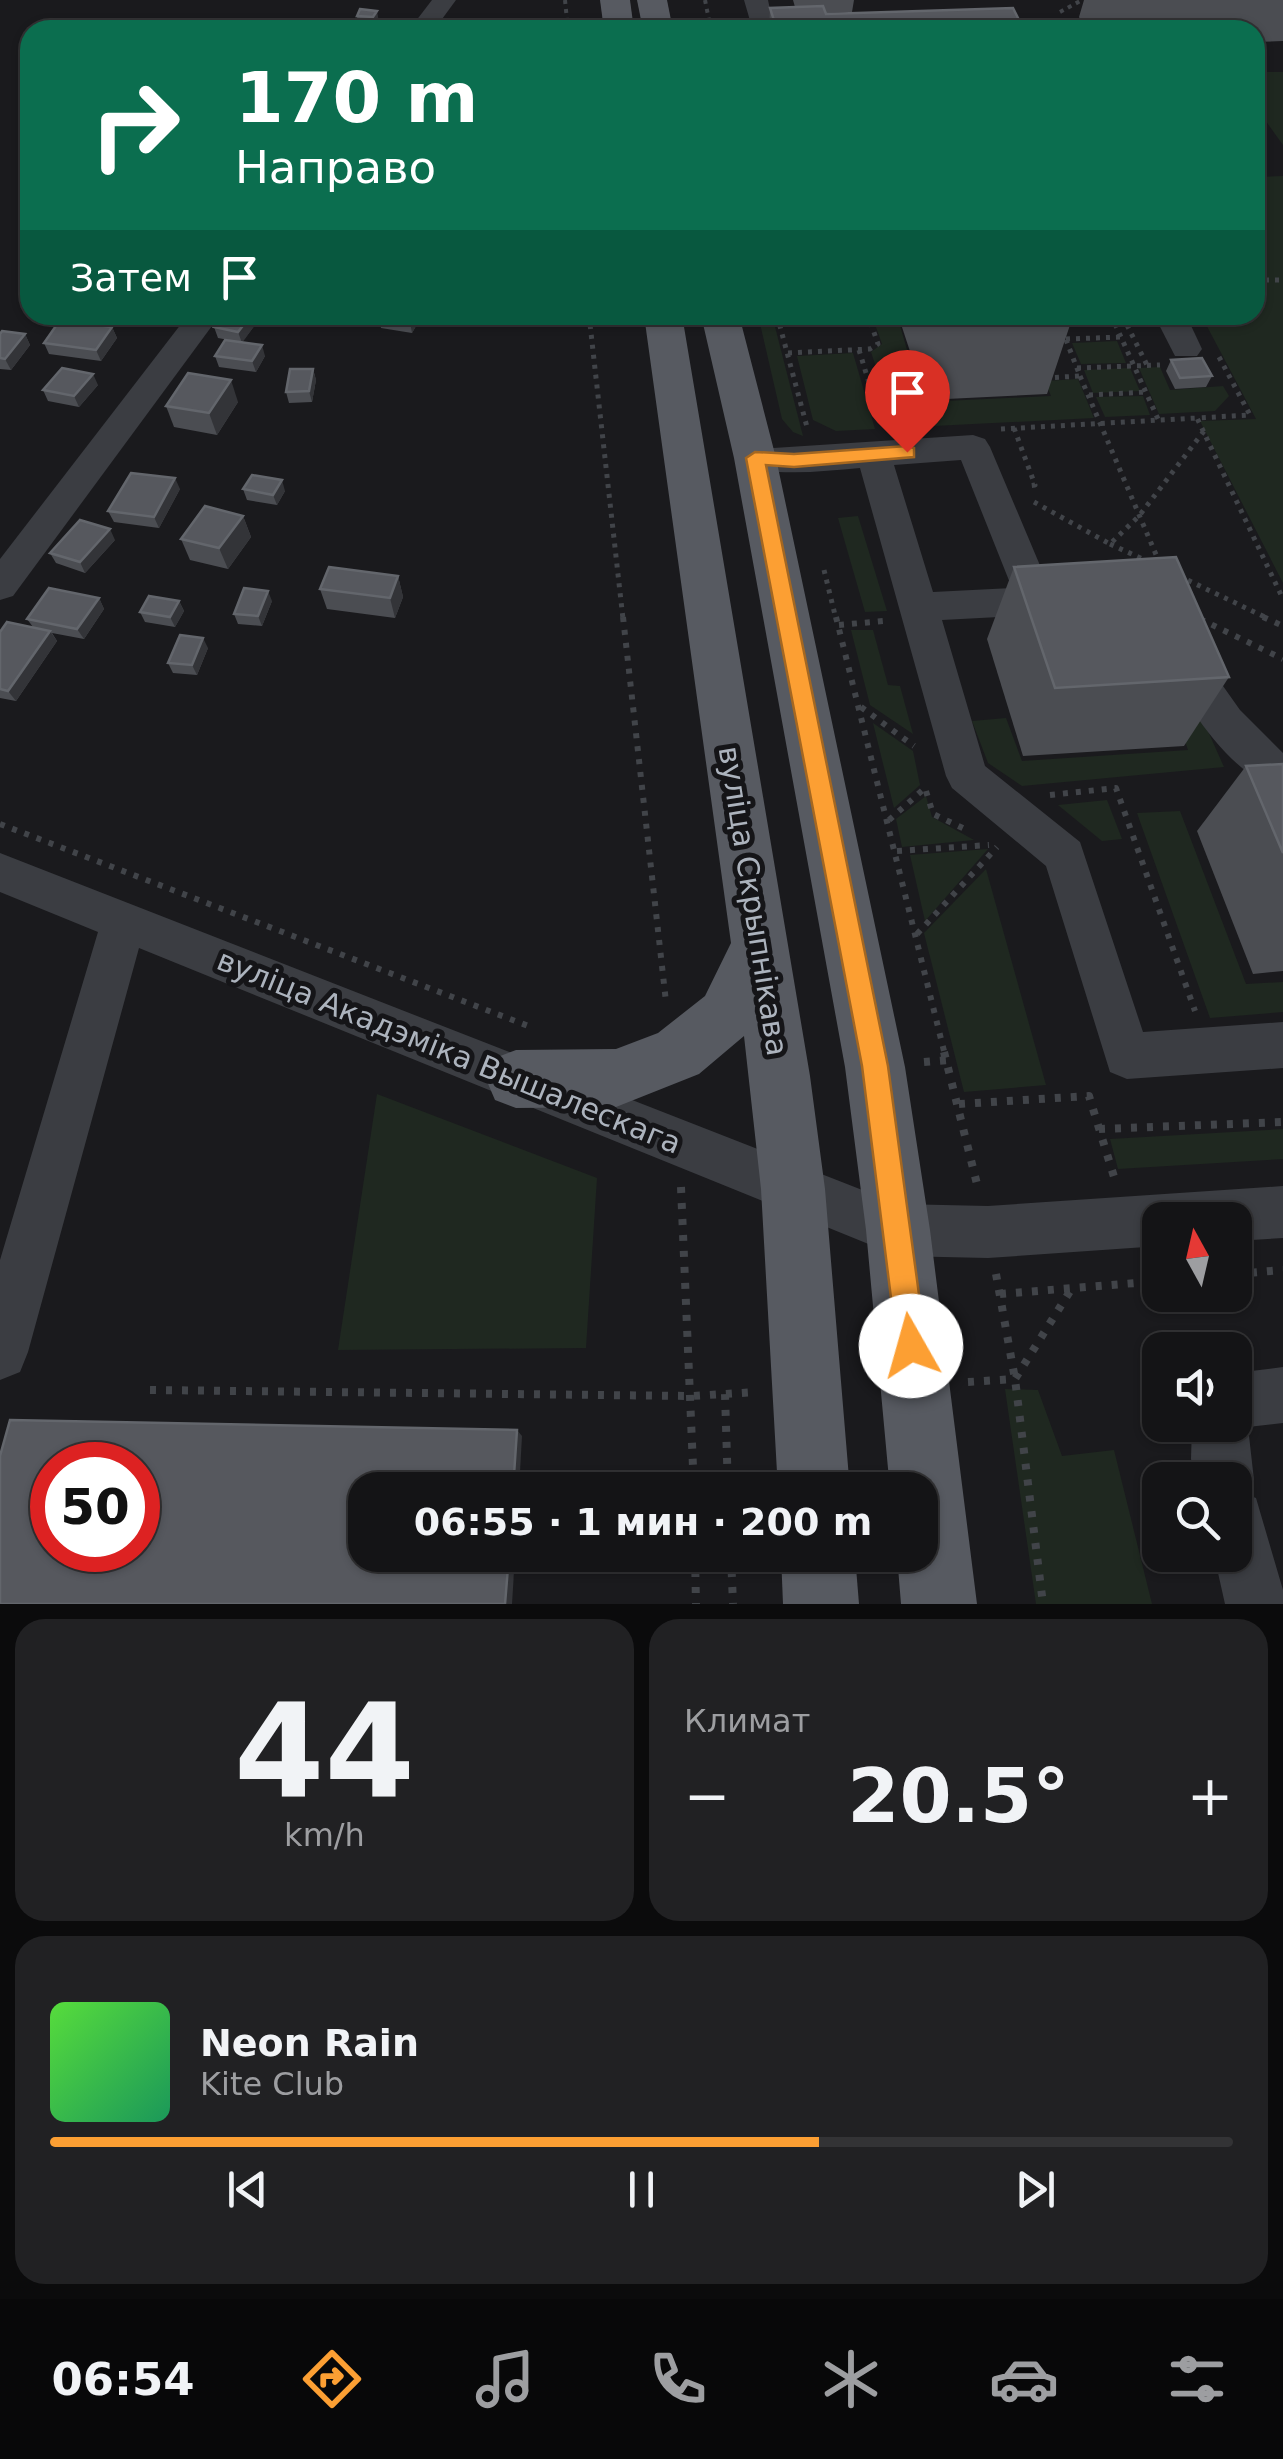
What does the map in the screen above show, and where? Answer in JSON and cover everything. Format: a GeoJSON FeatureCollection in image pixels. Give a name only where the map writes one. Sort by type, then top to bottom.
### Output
{"type":"FeatureCollection","features":[{"type":"Feature","properties":{"kind":"main road","name":"вуліца Скрыпнікава"},"geometry":{"type":"LineString","coordinates":[[665,325],[760,942],[793,1189],[813,1472]]}},
{"type":"Feature","properties":{"kind":"main road"},"geometry":{"type":"LineString","coordinates":[[724,325],[775,460],[875,1066],[898,1230],[940,1604]]}},
{"type":"Feature","properties":{"kind":"main road"},"geometry":{"type":"LineString","coordinates":[[527,1054],[616,1078],[678,1054],[726,1015],[760,942]]}},
{"type":"Feature","properties":{"kind":"main road"},"geometry":{"type":"LineString","coordinates":[[819,1572],[821,1604]]}},
{"type":"Feature","properties":{"kind":"street"},"geometry":{"type":"LineString","coordinates":[[428,20],[444,0]]}},
{"type":"Feature","properties":{"kind":"street"},"geometry":{"type":"LineString","coordinates":[[0,586],[196,325]]}},
{"type":"Feature","properties":{"kind":"street"},"geometry":{"type":"LineString","coordinates":[[1175,325],[1192,356]]}},
{"type":"Feature","properties":{"kind":"street"},"geometry":{"type":"LineString","coordinates":[[775,460],[880,445],[973,447],[1054,602],[919,606]]}},
{"type":"Feature","properties":{"kind":"street"},"geometry":{"type":"LineString","coordinates":[[880,445],[919,606],[967,776],[1010,833],[1064,855],[1127,1056],[1283,1046]]}},
{"type":"Feature","properties":{"kind":"street"},"geometry":{"type":"LineString","coordinates":[[1180,624],[1231,732],[1257,759],[1283,775]]}},
{"type":"Feature","properties":{"kind":"street","name":"вуліца Акадэміка Вышалескага"},"geometry":{"type":"LineString","coordinates":[[0,872],[124,922],[527,1054],[678,1144],[898,1230]]}},
{"type":"Feature","properties":{"kind":"street"},"geometry":{"type":"LineString","coordinates":[[0,1352],[124,922]]}},
{"type":"Feature","properties":{"kind":"street"},"geometry":{"type":"LineString","coordinates":[[1252,1214],[1283,1212]]}},
{"type":"Feature","properties":{"kind":"street"},"geometry":{"type":"LineString","coordinates":[[898,1230],[988,1232],[1142,1221]]}},
{"type":"Feature","properties":{"kind":"street"},"geometry":{"type":"LineString","coordinates":[[1252,1398],[1283,1395]]}},
{"type":"Feature","properties":{"kind":"street"},"geometry":{"type":"LineString","coordinates":[[1248,1572],[1256,1604]]}},
{"type":"Feature","properties":{"kind":"path"},"geometry":{"type":"LineString","coordinates":[[591,325],[666,1003],[649,1018],[678,1054]]}},
{"type":"Feature","properties":{"kind":"path"},"geometry":{"type":"LineString","coordinates":[[775,460],[810,441],[780,325]]}},
{"type":"Feature","properties":{"kind":"path"},"geometry":{"type":"LineString","coordinates":[[788,352],[858,350],[878,344],[871,325]]}},
{"type":"Feature","properties":{"kind":"path"},"geometry":{"type":"LineString","coordinates":[[1116,325],[1158,419]]}},
{"type":"Feature","properties":{"kind":"path"},"geometry":{"type":"LineString","coordinates":[[1061,327],[1161,568]]}},
{"type":"Feature","properties":{"kind":"path"},"geometry":{"type":"LineString","coordinates":[[1066,339],[1121,337]]}},
{"type":"Feature","properties":{"kind":"path"},"geometry":{"type":"LineString","coordinates":[[858,350],[880,445]]}},
{"type":"Feature","properties":{"kind":"path"},"geometry":{"type":"LineString","coordinates":[[1077,368],[1134,366],[1192,356],[1222,362]]}},
{"type":"Feature","properties":{"kind":"path"},"geometry":{"type":"LineString","coordinates":[[1192,356],[1222,362]]}},
{"type":"Feature","properties":{"kind":"path"},"geometry":{"type":"LineString","coordinates":[[1222,362],[1250,416],[1197,418],[1283,599]]}},
{"type":"Feature","properties":{"kind":"path"},"geometry":{"type":"LineString","coordinates":[[1044,378],[1080,376]]}},
{"type":"Feature","properties":{"kind":"path"},"geometry":{"type":"LineString","coordinates":[[868,380],[910,377]]}},
{"type":"Feature","properties":{"kind":"path"},"geometry":{"type":"LineString","coordinates":[[1089,395],[1146,392]]}},
{"type":"Feature","properties":{"kind":"path"},"geometry":{"type":"LineString","coordinates":[[1014,428],[1036,485],[1021,486]]}},
{"type":"Feature","properties":{"kind":"path"},"geometry":{"type":"LineString","coordinates":[[1110,544],[1139,516],[1204,431]]}},
{"type":"Feature","properties":{"kind":"path"},"geometry":{"type":"LineString","coordinates":[[1024,496],[1110,544],[1283,626]]}},
{"type":"Feature","properties":{"kind":"path"},"geometry":{"type":"LineString","coordinates":[[820,552],[959,1104],[1089,1096],[1115,1182],[1096,1182]]}},
{"type":"Feature","properties":{"kind":"path"},"geometry":{"type":"LineString","coordinates":[[1180,624],[1283,658]]}},
{"type":"Feature","properties":{"kind":"path"},"geometry":{"type":"LineString","coordinates":[[860,706],[914,744],[918,760]]}},
{"type":"Feature","properties":{"kind":"path"},"geometry":{"type":"LineString","coordinates":[[922,775],[933,814],[1010,833]]}},
{"type":"Feature","properties":{"kind":"path"},"geometry":{"type":"LineString","coordinates":[[916,934],[1041,796],[1116,788],[1201,1027]]}},
{"type":"Feature","properties":{"kind":"path"},"geometry":{"type":"LineString","coordinates":[[890,820],[926,791]]}},
{"type":"Feature","properties":{"kind":"path"},"geometry":{"type":"LineString","coordinates":[[0,824],[527,1054]]}},
{"type":"Feature","properties":{"kind":"path"},"geometry":{"type":"LineString","coordinates":[[897,851],[1010,833]]}},
{"type":"Feature","properties":{"kind":"path"},"geometry":{"type":"LineString","coordinates":[[1099,1130],[1283,1122]]}},
{"type":"Feature","properties":{"kind":"path"},"geometry":{"type":"LineString","coordinates":[[678,1144],[694,1472]]}},
{"type":"Feature","properties":{"kind":"path"},"geometry":{"type":"LineString","coordinates":[[978,1187],[998,1186]]}},
{"type":"Feature","properties":{"kind":"path"},"geometry":{"type":"LineString","coordinates":[[1252,1273],[1283,1270]]}},
{"type":"Feature","properties":{"kind":"path"},"geometry":{"type":"LineString","coordinates":[[1043,1604],[1015,1379],[1000,1294],[1142,1282]]}},
{"type":"Feature","properties":{"kind":"path"},"geometry":{"type":"LineString","coordinates":[[1015,1379],[1072,1288]]}},
{"type":"Feature","properties":{"kind":"path"},"geometry":{"type":"LineString","coordinates":[[150,1390],[692,1396]]}},
{"type":"Feature","properties":{"kind":"path"},"geometry":{"type":"LineString","coordinates":[[725,1394],[727,1472]]}},
{"type":"Feature","properties":{"kind":"path"},"geometry":{"type":"LineString","coordinates":[[695,1572],[696,1604]]}},
{"type":"Feature","properties":{"kind":"path"},"geometry":{"type":"LineString","coordinates":[[731,1572],[732,1604]]}},
{"type":"Feature","properties":{"kind":"shaded area"},"geometry":{"type":"Polygon","coordinates":[[[1265,72],[1283,72],[1283,145],[1265,120],[1265,72]]]}},
{"type":"Feature","properties":{"kind":"shaded area"},"geometry":{"type":"Polygon","coordinates":[[[1283,176],[1283,583],[1200,421],[1256,419],[1206,325],[1265,325],[1265,177],[1283,176]]]}},
{"type":"Feature","properties":{"kind":"shaded area"},"geometry":{"type":"Polygon","coordinates":[[[760,325],[775,325],[803,436],[793,432],[782,419],[760,325]]]}},
{"type":"Feature","properties":{"kind":"shaded area"},"geometry":{"type":"Polygon","coordinates":[[[875,325],[900,325],[914,374],[879,376],[871,352],[882,344],[875,325]]]}},
{"type":"Feature","properties":{"kind":"shaded area"},"geometry":{"type":"Polygon","coordinates":[[[1117,341],[1126,363],[1081,364],[1072,343],[1117,341]]]}},
{"type":"Feature","properties":{"kind":"shaded area"},"geometry":{"type":"Polygon","coordinates":[[[853,353],[875,429],[836,431],[813,420],[797,356],[853,353]]]}},
{"type":"Feature","properties":{"kind":"shaded area"},"geometry":{"type":"Polygon","coordinates":[[[1160,367],[1170,390],[1223,386],[1229,396],[1215,411],[1159,414],[1139,368],[1160,367]]]}},
{"type":"Feature","properties":{"kind":"shaded area"},"geometry":{"type":"Polygon","coordinates":[[[1130,368],[1140,391],[1093,393],[1084,370],[1130,368]]]}},
{"type":"Feature","properties":{"kind":"shaded area"},"geometry":{"type":"Polygon","coordinates":[[[1078,379],[1094,418],[894,428],[879,382],[915,380],[923,402],[1051,396],[1045,381],[1078,379]]]}},
{"type":"Feature","properties":{"kind":"shaded area"},"geometry":{"type":"Polygon","coordinates":[[[1143,396],[1150,415],[1105,417],[1096,397],[1143,396]]]}},
{"type":"Feature","properties":{"kind":"shaded area"},"geometry":{"type":"Polygon","coordinates":[[[858,516],[887,611],[865,612],[838,518],[858,516]]]}},
{"type":"Feature","properties":{"kind":"shaded area"},"geometry":{"type":"Polygon","coordinates":[[[851,630],[873,630],[888,685],[900,686],[913,734],[870,705],[851,630]]]}},
{"type":"Feature","properties":{"kind":"shaded area"},"geometry":{"type":"Polygon","coordinates":[[[1195,702],[1224,767],[1022,786],[988,763],[972,721],[1006,718],[1022,761],[1188,750],[1173,705],[1195,702]]]}},
{"type":"Feature","properties":{"kind":"shaded area"},"geometry":{"type":"Polygon","coordinates":[[[873,723],[913,751],[920,785],[894,808],[873,723]]]}},
{"type":"Feature","properties":{"kind":"shaded area"},"geometry":{"type":"Polygon","coordinates":[[[926,796],[932,817],[974,840],[902,847],[896,819],[926,796]]]}},
{"type":"Feature","properties":{"kind":"shaded area"},"geometry":{"type":"Polygon","coordinates":[[[1107,800],[1122,839],[1102,841],[1058,805],[1107,800]]]}},
{"type":"Feature","properties":{"kind":"shaded area"},"geometry":{"type":"Polygon","coordinates":[[[1180,811],[1246,984],[1283,982],[1283,1012],[1210,1018],[1137,813],[1180,811]]]}},
{"type":"Feature","properties":{"kind":"shaded area"},"geometry":{"type":"Polygon","coordinates":[[[988,849],[925,921],[910,855],[988,849]]]}},
{"type":"Feature","properties":{"kind":"shaded area"},"geometry":{"type":"Polygon","coordinates":[[[986,869],[1046,1085],[964,1092],[924,933],[986,869]]]}},
{"type":"Feature","properties":{"kind":"shaded area"},"geometry":{"type":"Polygon","coordinates":[[[377,1094],[597,1178],[586,1348],[338,1350],[377,1094]]]}},
{"type":"Feature","properties":{"kind":"shaded area"},"geometry":{"type":"Polygon","coordinates":[[[1283,1129],[1283,1159],[1118,1169],[1110,1139],[1283,1129]]]}},
{"type":"Feature","properties":{"kind":"shaded area"},"geometry":{"type":"Polygon","coordinates":[[[1005,1389],[1038,1390],[1062,1456],[1114,1450],[1152,1604],[1036,1604],[1005,1389]]]}},
{"type":"Feature","properties":{"kind":"building"},"geometry":{"type":"Polygon","coordinates":[[[823,6],[826,14],[1013,8],[1019,20],[774,20],[770,8],[823,6]]]}},
{"type":"Feature","properties":{"kind":"building"},"geometry":{"type":"Polygon","coordinates":[[[360,9],[377,11],[373,17],[357,16],[360,9]]]}},
{"type":"Feature","properties":{"kind":"building"},"geometry":{"type":"Polygon","coordinates":[[[57,325],[112,327],[96,350],[44,343],[57,325]]]}},
{"type":"Feature","properties":{"kind":"building"},"geometry":{"type":"Polygon","coordinates":[[[216,325],[243,325],[238,332],[216,325]]]}},
{"type":"Feature","properties":{"kind":"building"},"geometry":{"type":"Polygon","coordinates":[[[2,331],[25,334],[5,359],[0,358],[2,331]]]}},
{"type":"Feature","properties":{"kind":"building"},"geometry":{"type":"Polygon","coordinates":[[[225,340],[262,345],[252,361],[215,356],[225,340]]]}},
{"type":"Feature","properties":{"kind":"building"},"geometry":{"type":"Polygon","coordinates":[[[1202,358],[1212,376],[1180,378],[1171,360],[1202,358]]]}},
{"type":"Feature","properties":{"kind":"building"},"geometry":{"type":"Polygon","coordinates":[[[62,368],[93,374],[74,396],[43,390],[62,368]]]}},
{"type":"Feature","properties":{"kind":"building"},"geometry":{"type":"Polygon","coordinates":[[[290,369],[313,369],[309,391],[286,392],[290,369]]]}},
{"type":"Feature","properties":{"kind":"building"},"geometry":{"type":"Polygon","coordinates":[[[188,373],[231,380],[209,413],[166,406],[188,373]]]}},
{"type":"Feature","properties":{"kind":"building"},"geometry":{"type":"Polygon","coordinates":[[[131,473],[175,478],[154,517],[108,511],[131,473]]]}},
{"type":"Feature","properties":{"kind":"building"},"geometry":{"type":"Polygon","coordinates":[[[252,475],[282,480],[273,495],[243,489],[252,475]]]}},
{"type":"Feature","properties":{"kind":"building"},"geometry":{"type":"Polygon","coordinates":[[[205,506],[243,516],[219,548],[181,539],[205,506]]]}},
{"type":"Feature","properties":{"kind":"building"},"geometry":{"type":"Polygon","coordinates":[[[80,520],[110,529],[80,562],[50,553],[80,520]]]}},
{"type":"Feature","properties":{"kind":"building"},"geometry":{"type":"Polygon","coordinates":[[[1176,557],[1229,677],[1055,688],[1014,567],[1176,557]]]}},
{"type":"Feature","properties":{"kind":"building"},"geometry":{"type":"Polygon","coordinates":[[[329,567],[398,576],[390,598],[320,589],[329,567]]]}},
{"type":"Feature","properties":{"kind":"building"},"geometry":{"type":"Polygon","coordinates":[[[49,588],[99,598],[77,629],[27,619],[49,588]]]}},
{"type":"Feature","properties":{"kind":"building"},"geometry":{"type":"Polygon","coordinates":[[[244,588],[268,591],[258,616],[234,614],[244,588]]]}},
{"type":"Feature","properties":{"kind":"building"},"geometry":{"type":"Polygon","coordinates":[[[149,596],[179,601],[170,617],[140,612],[149,596]]]}},
{"type":"Feature","properties":{"kind":"building"},"geometry":{"type":"Polygon","coordinates":[[[7,622],[50,631],[8,691],[0,689],[0,632],[7,622]]]}},
{"type":"Feature","properties":{"kind":"building"},"geometry":{"type":"Polygon","coordinates":[[[180,635],[203,638],[192,665],[168,663],[180,635]]]}},
{"type":"Feature","properties":{"kind":"building"},"geometry":{"type":"Polygon","coordinates":[[[1283,764],[1283,853],[1246,766],[1283,764]]]}},
{"type":"Feature","properties":{"kind":"building"},"geometry":{"type":"Polygon","coordinates":[[[10,1420],[517,1430],[514,1472],[348,1472],[348,1572],[508,1572],[505,1604],[0,1604],[0,1456],[10,1420]]]}},
{"type":"Feature","properties":{"kind":"route"},"geometry":{"type":"LineString","coordinates":[[907,452],[794,461],[755,458],[875,1066],[911,1346]]}}]}
